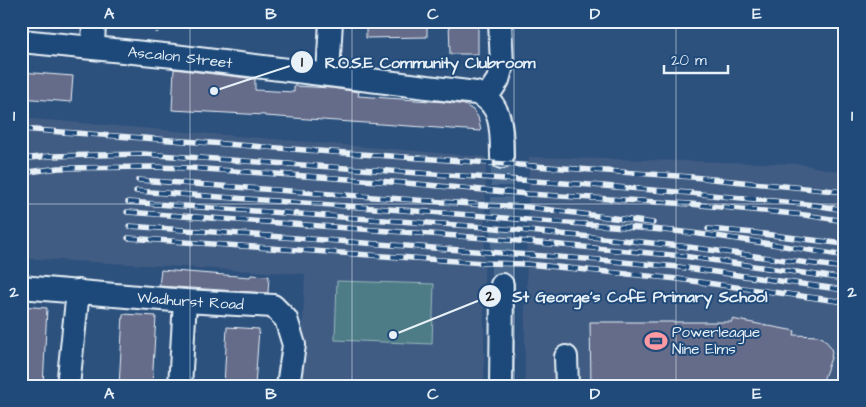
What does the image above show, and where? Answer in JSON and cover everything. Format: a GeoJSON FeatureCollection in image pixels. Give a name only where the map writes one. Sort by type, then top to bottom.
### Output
{"type":"FeatureCollection","features":[{"type":"Feature","properties":{"kind":"street"},"geometry":{"type":"LineString","coordinates":[[93,47],[94,21]]}},
{"type":"Feature","properties":{"kind":"street"},"geometry":{"type":"LineString","coordinates":[[328,74],[331,21]]}},
{"type":"Feature","properties":{"kind":"street"},"geometry":{"type":"LineString","coordinates":[[500,21],[502,66],[498,80],[486,98],[494,105],[499,115],[508,146]]}},
{"type":"Feature","properties":{"kind":"street","name":"Ascalon Street"},"geometry":{"type":"LineString","coordinates":[[21,41],[93,47],[328,74],[476,93],[486,98]]}},
{"type":"Feature","properties":{"kind":"street"},"geometry":{"type":"LineString","coordinates":[[501,386],[502,285]]}},
{"type":"Feature","properties":{"kind":"street","name":"Wadhurst Road"},"geometry":{"type":"LineString","coordinates":[[21,287],[273,306],[286,319],[294,345],[288,386]]}},
{"type":"Feature","properties":{"kind":"street"},"geometry":{"type":"LineString","coordinates":[[68,386],[78,292]]}},
{"type":"Feature","properties":{"kind":"street"},"geometry":{"type":"LineString","coordinates":[[180,386],[185,300]]}},
{"type":"Feature","properties":{"kind":"street"},"geometry":{"type":"LineString","coordinates":[[566,357],[567,386]]}},
{"type":"Feature","properties":{"kind":"shaded area"},"geometry":{"type":"Polygon","coordinates":[[[21,118],[486,157],[484,386],[300,386],[305,274],[21,258],[21,118]]]}},
{"type":"Feature","properties":{"kind":"shaded area"},"geometry":{"type":"Polygon","coordinates":[[[529,157],[800,164],[845,173],[845,386],[525,386],[529,157]]]}},
{"type":"Feature","properties":{"kind":"green space"},"geometry":{"type":"Polygon","coordinates":[[[337,281],[434,284],[432,344],[335,340],[337,281]]]}},
{"type":"Feature","properties":{"kind":"building"},"geometry":{"type":"Polygon","coordinates":[[[366,21],[427,21],[427,37],[366,38],[366,21]]]}},
{"type":"Feature","properties":{"kind":"building"},"geometry":{"type":"Polygon","coordinates":[[[449,21],[478,21],[478,54],[450,54],[449,21]]]}},
{"type":"Feature","properties":{"kind":"building"},"geometry":{"type":"Polygon","coordinates":[[[174,69],[255,79],[255,90],[294,92],[294,86],[331,88],[359,92],[358,96],[465,105],[473,110],[478,117],[481,131],[172,110],[174,69]]]}},
{"type":"Feature","properties":{"kind":"building"},"geometry":{"type":"Polygon","coordinates":[[[21,72],[73,76],[71,102],[21,98],[21,72]]]}},
{"type":"Feature","properties":{"kind":"building"},"geometry":{"type":"Polygon","coordinates":[[[161,270],[250,277],[251,275],[269,276],[268,293],[159,286],[161,270]]]}},
{"type":"Feature","properties":{"kind":"building"},"geometry":{"type":"Polygon","coordinates":[[[21,306],[47,308],[43,386],[21,386],[21,306]]]}},
{"type":"Feature","properties":{"kind":"building"},"geometry":{"type":"Polygon","coordinates":[[[123,314],[156,316],[152,386],[119,386],[123,314]]]}},
{"type":"Feature","properties":{"kind":"building"},"geometry":{"type":"Polygon","coordinates":[[[732,319],[795,331],[794,335],[823,338],[830,346],[832,352],[821,386],[591,386],[590,322],[732,322],[732,319]]]}},
{"type":"Feature","properties":{"kind":"building"},"geometry":{"type":"Polygon","coordinates":[[[227,327],[259,329],[255,386],[224,386],[227,327]]]}},
{"type":"Feature","properties":{"kind":"tunnel"},"geometry":{"type":"LineString","coordinates":[[502,157],[502,285]]}},
{"type":"Feature","properties":{"kind":"railway"},"geometry":{"type":"LineString","coordinates":[[21,129],[692,177],[845,192]]}},
{"type":"Feature","properties":{"kind":"railway"},"geometry":{"type":"LineString","coordinates":[[21,159],[50,156],[144,154],[578,184],[815,205],[845,210]]}},
{"type":"Feature","properties":{"kind":"railway"},"geometry":{"type":"LineString","coordinates":[[21,173],[59,168],[190,168],[406,183],[528,194],[690,204],[805,215],[845,221]]}},
{"type":"Feature","properties":{"kind":"railway"},"geometry":{"type":"LineString","coordinates":[[138,180],[528,207],[653,223]]}},
{"type":"Feature","properties":{"kind":"railway"},"geometry":{"type":"LineString","coordinates":[[136,191],[703,234],[845,256]]}},
{"type":"Feature","properties":{"kind":"railway"},"geometry":{"type":"LineString","coordinates":[[128,202],[485,227],[681,246],[845,268]]}},
{"type":"Feature","properties":{"kind":"railway"},"geometry":{"type":"LineString","coordinates":[[127,212],[485,238],[683,256],[845,279]]}},
{"type":"Feature","properties":{"kind":"railway"},"geometry":{"type":"LineString","coordinates":[[129,226],[679,267],[845,290]]}},
{"type":"Feature","properties":{"kind":"railway"},"geometry":{"type":"LineString","coordinates":[[708,229],[845,244]]}},
{"type":"Feature","properties":{"kind":"railway"},"geometry":{"type":"LineString","coordinates":[[128,238],[484,263],[527,264],[678,279],[845,302]]}},
{"type":"Feature","properties":{"kind":"place","name":"R.O.S.E Community Clubroom"},"geometry":{"type":"Point","coordinates":[214,91]}},
{"type":"Feature","properties":{"kind":"place","name":"St George's CofE Primary School"},"geometry":{"type":"Point","coordinates":[393,335]}},
{"type":"Feature","properties":{"kind":"place","name":"Powerleague Nine Elms"},"geometry":{"type":"Point","coordinates":[656,341]}}]}
